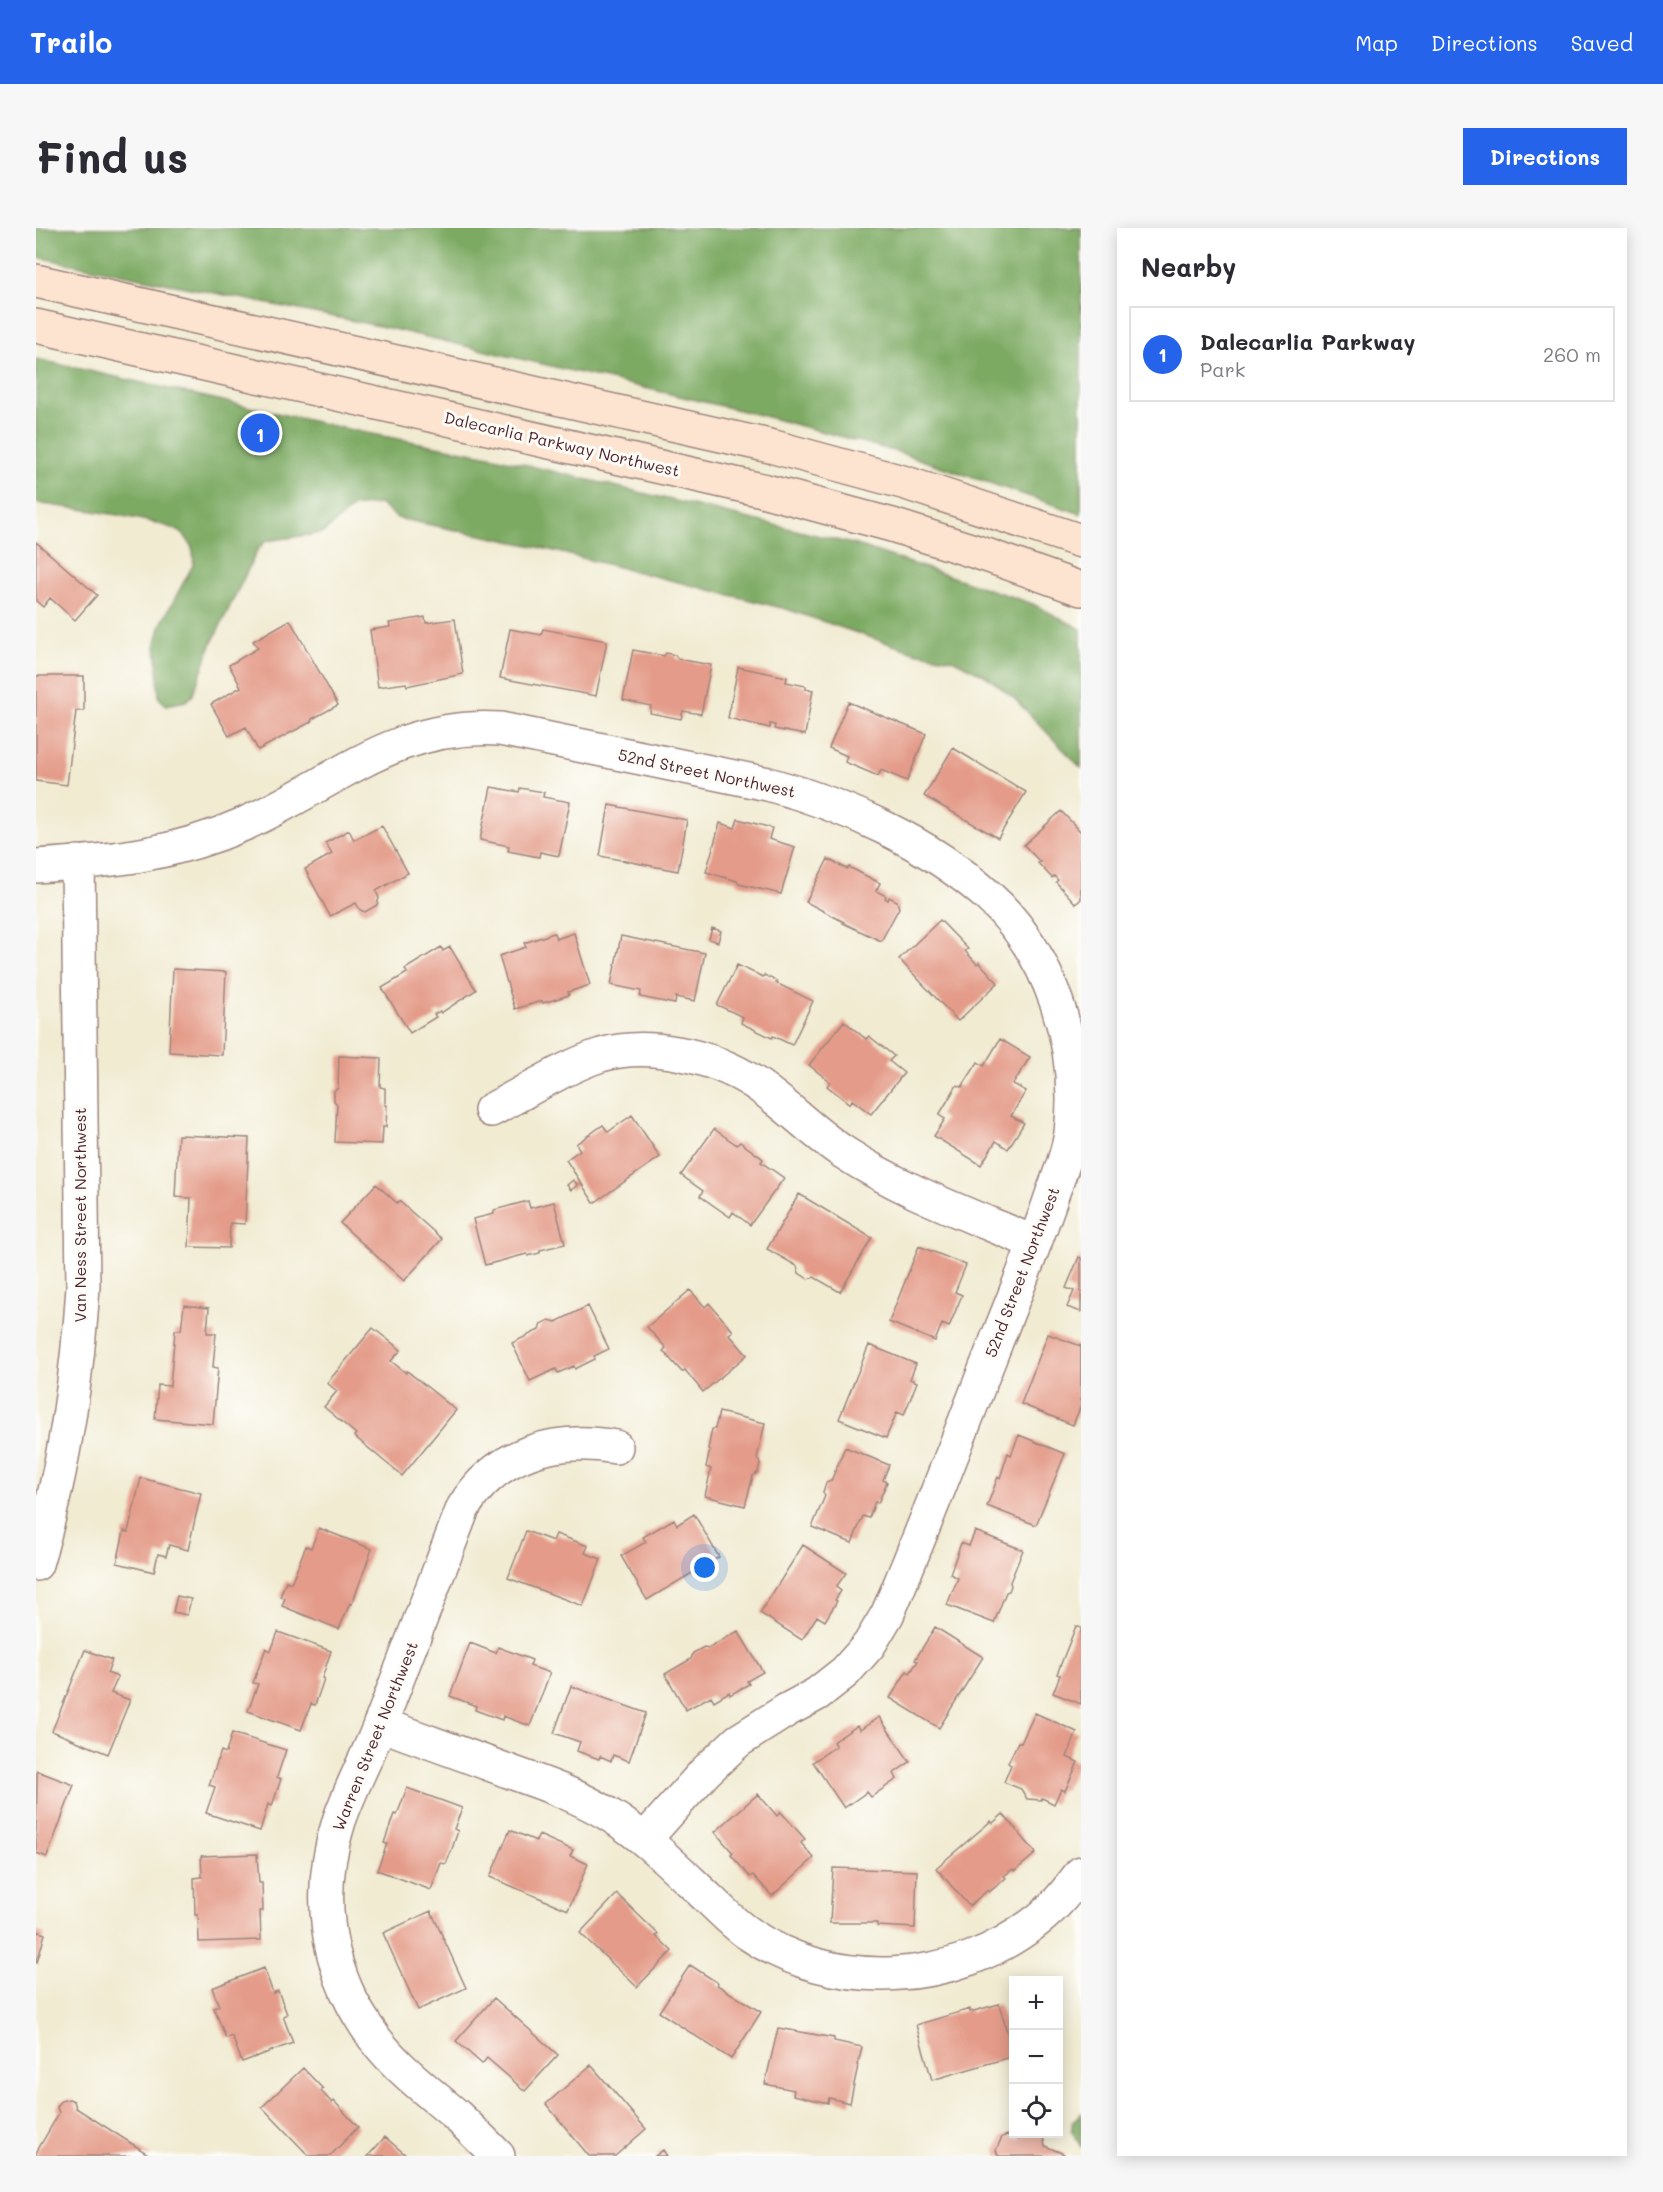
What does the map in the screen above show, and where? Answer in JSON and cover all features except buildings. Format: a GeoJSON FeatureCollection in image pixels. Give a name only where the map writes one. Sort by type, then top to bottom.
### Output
{"type":"FeatureCollection","features":[{"type":"Feature","properties":{"kind":"main road"},"geometry":{"type":"LineString","coordinates":[[36,281],[785,450],[906,483],[1081,541]]}},
{"type":"Feature","properties":{"kind":"main road","name":"Dalecarlia Parkway Northwest"},"geometry":{"type":"LineString","coordinates":[[36,326],[773,493],[935,538],[1081,588]]}},
{"type":"Feature","properties":{"kind":"street","name":"52nd Street Northwest"},"geometry":{"type":"LineString","coordinates":[[36,866],[146,855],[205,839],[280,807],[376,752],[437,732],[468,728],[510,731],[768,784],[828,803],[866,819],[939,860],[981,890],[1011,920],[1040,963],[1057,999],[1069,1037],[1075,1077],[1071,1137],[1035,1244],[892,1604],[876,1635],[854,1664],[817,1694],[767,1722],[721,1756],[682,1795],[645,1839]]}},
{"type":"Feature","properties":{"kind":"street","name":"Van Ness Street Northwest"},"geometry":{"type":"LineString","coordinates":[[36,1564],[68,1435],[79,1345],[82,1287],[78,862]]}},
{"type":"Feature","properties":{"kind":"street"},"geometry":{"type":"LineString","coordinates":[[491,1110],[603,1054],[646,1050],[690,1056],[712,1062],[752,1081],[814,1131],[873,1170],[920,1194],[1035,1244]]}},
{"type":"Feature","properties":{"kind":"street","name":"Warren Street Northwest"},"geometry":{"type":"LineString","coordinates":[[498,2156],[409,2076],[384,2050],[350,2000],[333,1958],[327,1912],[329,1865],[340,1820],[380,1724],[463,1508],[474,1490],[508,1462],[548,1447],[571,1443],[593,1443],[616,1447]]}},
{"type":"Feature","properties":{"kind":"street"},"geometry":{"type":"LineString","coordinates":[[380,1724],[575,1796],[607,1813],[645,1839],[746,1931],[765,1944],[797,1959],[831,1969],[854,1973],[889,1974],[924,1971],[985,1953],[1039,1919],[1081,1873]]}},
{"type":"Feature","properties":{"kind":"green space"},"geometry":{"type":"Polygon","coordinates":[[[36,228],[1081,228],[1081,514],[898,452],[760,415],[384,327],[36,257],[36,228]]]}},
{"type":"Feature","properties":{"kind":"green space"},"geometry":{"type":"Polygon","coordinates":[[[36,359],[361,432],[490,456],[857,545],[1033,604],[1081,629],[1081,768],[1014,698],[986,676],[952,659],[914,652],[786,609],[534,546],[397,518],[379,504],[353,507],[323,533],[266,541],[258,549],[210,647],[193,695],[186,701],[166,705],[159,698],[156,642],[161,624],[193,565],[194,557],[191,546],[184,535],[175,529],[159,524],[115,514],[36,503],[36,359]]]}},
{"type":"Feature","properties":{"kind":"green space"},"geometry":{"type":"Polygon","coordinates":[[[1081,2113],[1081,2147],[1072,2131],[1072,2123],[1081,2113]]]}},
{"type":"Feature","properties":{"kind":"place","name":"Dalecarlia Parkway"},"geometry":{"type":"Point","coordinates":[260,433]}}]}
